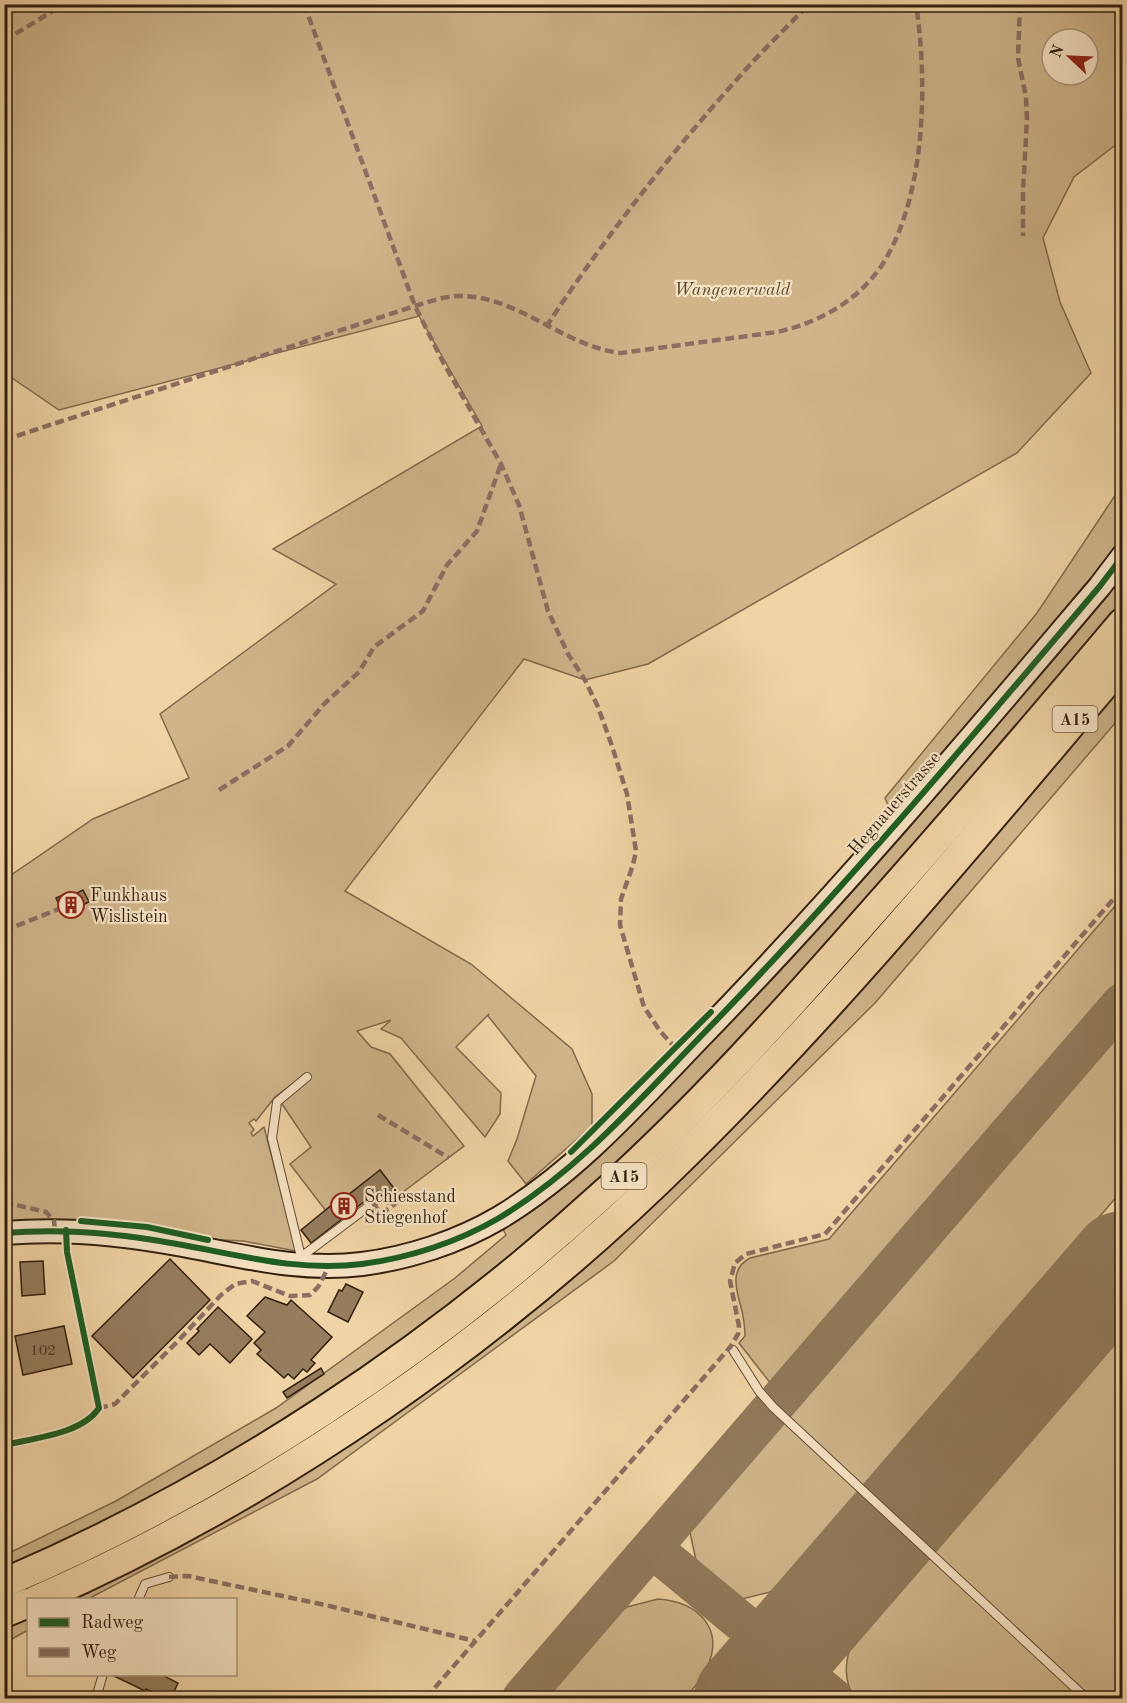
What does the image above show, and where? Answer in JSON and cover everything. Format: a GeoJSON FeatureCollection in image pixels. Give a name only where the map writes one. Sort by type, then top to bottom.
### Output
{"type":"FeatureCollection","features":[{"type":"Feature","properties":{"kind":"highway","name":"A15"},"geometry":{"type":"LineString","coordinates":[[4,1583],[145,1515],[220,1474],[328,1408],[434,1334],[555,1237],[640,1161],[742,1058],[883,901],[1122,623]]}},
{"type":"Feature","properties":{"kind":"highway","name":"A15"},"geometry":{"type":"LineString","coordinates":[[38,1598],[180,1528],[313,1450],[410,1385],[477,1336],[592,1241],[687,1154],[806,1028],[1122,664]]}},
{"type":"Feature","properties":{"kind":"highway"},"geometry":{"type":"LineString","coordinates":[[4,1613],[27,1603]]}},
{"type":"Feature","properties":{"kind":"street","name":"Hegnauerstrasse"},"geometry":{"type":"LineString","coordinates":[[4,1233],[66,1230],[113,1234],[180,1244],[248,1259],[362,1264],[396,1258],[431,1248],[461,1237],[498,1219],[538,1191],[592,1147],[738,998],[896,825],[1100,586],[1122,557]]}},
{"type":"Feature","properties":{"kind":"lane"},"geometry":{"type":"LineString","coordinates":[[307,1077],[277,1102],[272,1137],[301,1261],[373,1203]]}},
{"type":"Feature","properties":{"kind":"lane"},"geometry":{"type":"LineString","coordinates":[[733,1350],[759,1391],[773,1407],[1086,1698]]}},
{"type":"Feature","properties":{"kind":"lane"},"geometry":{"type":"LineString","coordinates":[[138,1598],[145,1584],[169,1577]]}},
{"type":"Feature","properties":{"kind":"lane"},"geometry":{"type":"LineString","coordinates":[[96,1698],[102,1676]]}},
{"type":"Feature","properties":{"kind":"green space","name":"Wangenerwald"},"geometry":{"type":"Polygon","coordinates":[[[5,5],[1122,5],[1122,140],[1074,177],[1043,238],[1060,302],[1091,373],[1017,453],[648,664],[585,680],[524,659],[345,891],[471,964],[572,1049],[592,1094],[592,1126],[526,1184],[508,1161],[536,1076],[488,1016],[489,1014],[456,1047],[501,1093],[500,1114],[485,1137],[401,1038],[381,1029],[391,1020],[357,1031],[371,1047],[390,1054],[464,1146],[399,1195],[380,1170],[348,1195],[344,1195],[326,1211],[290,1164],[311,1147],[278,1098],[305,1074],[275,1097],[256,1121],[254,1119],[249,1123],[254,1130],[251,1133],[253,1136],[264,1127],[296,1251],[243,1241],[113,1234],[5,1233],[4,880],[93,819],[189,778],[160,714],[336,584],[273,549],[482,426],[419,316],[59,410],[9,376],[4,369],[5,5]]]}},
{"type":"Feature","properties":{"kind":"green space"},"geometry":{"type":"Polygon","coordinates":[[[1122,485],[1122,715],[875,1003],[614,1261],[317,1479],[90,1598],[27,1598],[27,1631],[5,1643],[5,1555],[116,1501],[276,1408],[455,1278],[506,1235],[498,1219],[529,1198],[896,825],[885,798],[1037,613],[1122,485]]]}},
{"type":"Feature","properties":{"kind":"green space"},"geometry":{"type":"Polygon","coordinates":[[[1122,898],[1122,984],[775,1389],[739,1343],[745,1336],[736,1284],[738,1270],[750,1258],[829,1239],[1122,898]]]}},
{"type":"Feature","properties":{"kind":"green space"},"geometry":{"type":"Polygon","coordinates":[[[1122,1019],[1122,1189],[1119,1194],[783,1584],[770,1592],[742,1599],[729,1593],[697,1565],[688,1523],[1122,1019]]]}},
{"type":"Feature","properties":{"kind":"green space"},"geometry":{"type":"Polygon","coordinates":[[[1122,1326],[1122,1698],[853,1698],[846,1672],[851,1645],[1122,1326]]]}},
{"type":"Feature","properties":{"kind":"green space"},"geometry":{"type":"Polygon","coordinates":[[[658,1599],[685,1605],[696,1612],[710,1629],[713,1641],[712,1654],[707,1668],[685,1698],[535,1698],[599,1625],[627,1607],[658,1599]]]}},
{"type":"Feature","properties":{"kind":"building","name":"Funkhaus Wislistein"},"geometry":{"type":"Polygon","coordinates":[[[83,890],[89,902],[64,914],[56,898],[69,892],[71,896],[83,890]]]}},
{"type":"Feature","properties":{"kind":"building","name":"Schiesstand Stiegenhof"},"geometry":{"type":"Polygon","coordinates":[[[380,1170],[399,1195],[388,1204],[378,1191],[311,1243],[301,1230],[344,1195],[348,1195],[380,1170]]]}},
{"type":"Feature","properties":{"kind":"building"},"geometry":{"type":"Polygon","coordinates":[[[170,1259],[210,1300],[133,1378],[92,1336],[170,1259]]]}},
{"type":"Feature","properties":{"kind":"building"},"geometry":{"type":"Polygon","coordinates":[[[43,1261],[45,1294],[22,1296],[20,1262],[43,1261]]]}},
{"type":"Feature","properties":{"kind":"building"},"geometry":{"type":"Polygon","coordinates":[[[346,1284],[363,1292],[348,1322],[328,1312],[339,1290],[342,1291],[346,1284]]]}},
{"type":"Feature","properties":{"kind":"building"},"geometry":{"type":"Polygon","coordinates":[[[265,1297],[287,1305],[291,1300],[332,1337],[311,1360],[315,1363],[307,1372],[303,1369],[294,1379],[288,1374],[284,1378],[257,1354],[261,1350],[254,1343],[265,1332],[247,1316],[265,1297]]]}},
{"type":"Feature","properties":{"kind":"building"},"geometry":{"type":"Polygon","coordinates":[[[218,1307],[252,1339],[230,1363],[210,1344],[199,1355],[187,1343],[218,1307]]]}},
{"type":"Feature","properties":{"kind":"building"},"geometry":{"type":"Polygon","coordinates":[[[64,1326],[72,1364],[23,1375],[15,1336],[64,1326]]]}},
{"type":"Feature","properties":{"kind":"building"},"geometry":{"type":"Polygon","coordinates":[[[321,1368],[324,1374],[287,1398],[283,1392],[321,1368]]]}},
{"type":"Feature","properties":{"kind":"building"},"geometry":{"type":"Polygon","coordinates":[[[114,1676],[164,1676],[178,1683],[171,1698],[146,1689],[145,1691],[114,1676]]]}},
{"type":"Feature","properties":{"kind":"taxiway"},"geometry":{"type":"LineString","coordinates":[[522,1698],[1122,1003]]}},
{"type":"Feature","properties":{"kind":"taxiway"},"geometry":{"type":"LineString","coordinates":[[652,1548],[833,1698]]}},
{"type":"Feature","properties":{"kind":"runway"},"geometry":{"type":"LineString","coordinates":[[744,1698],[1122,1261]]}},
{"type":"Feature","properties":{"kind":"marked path"},"geometry":{"type":"LineString","coordinates":[[4,41],[64,4]]}},
{"type":"Feature","properties":{"kind":"marked path"},"geometry":{"type":"LineString","coordinates":[[304,4],[415,306],[443,362],[501,464],[519,505],[548,611],[568,654],[585,680],[598,707],[612,746],[627,794],[636,851],[621,899],[620,925],[644,1007],[660,1031],[678,1051]]}},
{"type":"Feature","properties":{"kind":"marked path"},"geometry":{"type":"LineString","coordinates":[[546,327],[614,230],[662,167],[739,77],[809,4]]}},
{"type":"Feature","properties":{"kind":"marked path"},"geometry":{"type":"LineString","coordinates":[[4,440],[415,306],[456,296],[471,296],[500,303],[581,342],[621,353],[777,332],[821,317],[859,292],[880,268],[895,240],[907,209],[915,175],[922,104],[920,35],[916,4]]}},
{"type":"Feature","properties":{"kind":"marked path"},"geometry":{"type":"LineString","coordinates":[[1020,4],[1018,58],[1026,97],[1027,119],[1023,236]]}},
{"type":"Feature","properties":{"kind":"marked path"},"geometry":{"type":"LineString","coordinates":[[219,790],[288,746],[325,703],[359,672],[374,647],[423,611],[447,565],[477,531],[501,464]]}},
{"type":"Feature","properties":{"kind":"marked path"},"geometry":{"type":"LineString","coordinates":[[426,1698],[731,1346],[738,1334],[739,1326],[730,1281],[735,1263],[746,1254],[825,1234],[1122,889]]}},
{"type":"Feature","properties":{"kind":"marked path"},"geometry":{"type":"LineString","coordinates":[[4,931],[61,908]]}},
{"type":"Feature","properties":{"kind":"marked path"},"geometry":{"type":"LineString","coordinates":[[378,1115],[449,1158]]}},
{"type":"Feature","properties":{"kind":"marked path"},"geometry":{"type":"LineString","coordinates":[[373,1203],[381,1214],[411,1192],[421,1195]]}},
{"type":"Feature","properties":{"kind":"marked path"},"geometry":{"type":"LineString","coordinates":[[4,1202],[46,1212],[54,1221],[55,1230]]}},
{"type":"Feature","properties":{"kind":"marked path"},"geometry":{"type":"LineString","coordinates":[[99,1408],[115,1404],[221,1295],[235,1284],[252,1281],[290,1296],[310,1295],[318,1287],[329,1266]]}},
{"type":"Feature","properties":{"kind":"marked path"},"geometry":{"type":"LineString","coordinates":[[169,1577],[188,1576],[325,1605],[475,1641]]}},
{"type":"Feature","properties":{"kind":"cycle path"},"geometry":{"type":"LineString","coordinates":[[4,1233],[69,1231],[112,1234],[269,1261],[338,1266],[380,1261],[415,1253],[450,1242],[499,1218],[556,1178],[608,1132],[756,979],[906,813],[1100,586],[1122,557]]}},
{"type":"Feature","properties":{"kind":"cycle path"},"geometry":{"type":"LineString","coordinates":[[571,1152],[711,1012]]}},
{"type":"Feature","properties":{"kind":"cycle path"},"geometry":{"type":"LineString","coordinates":[[81,1221],[147,1227],[208,1240]]}},
{"type":"Feature","properties":{"kind":"cycle path"},"geometry":{"type":"LineString","coordinates":[[4,1445],[69,1429],[81,1424],[99,1408],[67,1252],[66,1230]]}},
{"type":"Feature","properties":{"kind":"place","name":"Funkhaus Wislistein"},"geometry":{"type":"Point","coordinates":[71,905]}},
{"type":"Feature","properties":{"kind":"place","name":"Schiesstand Stiegenhof"},"geometry":{"type":"Point","coordinates":[344,1206]}}]}
